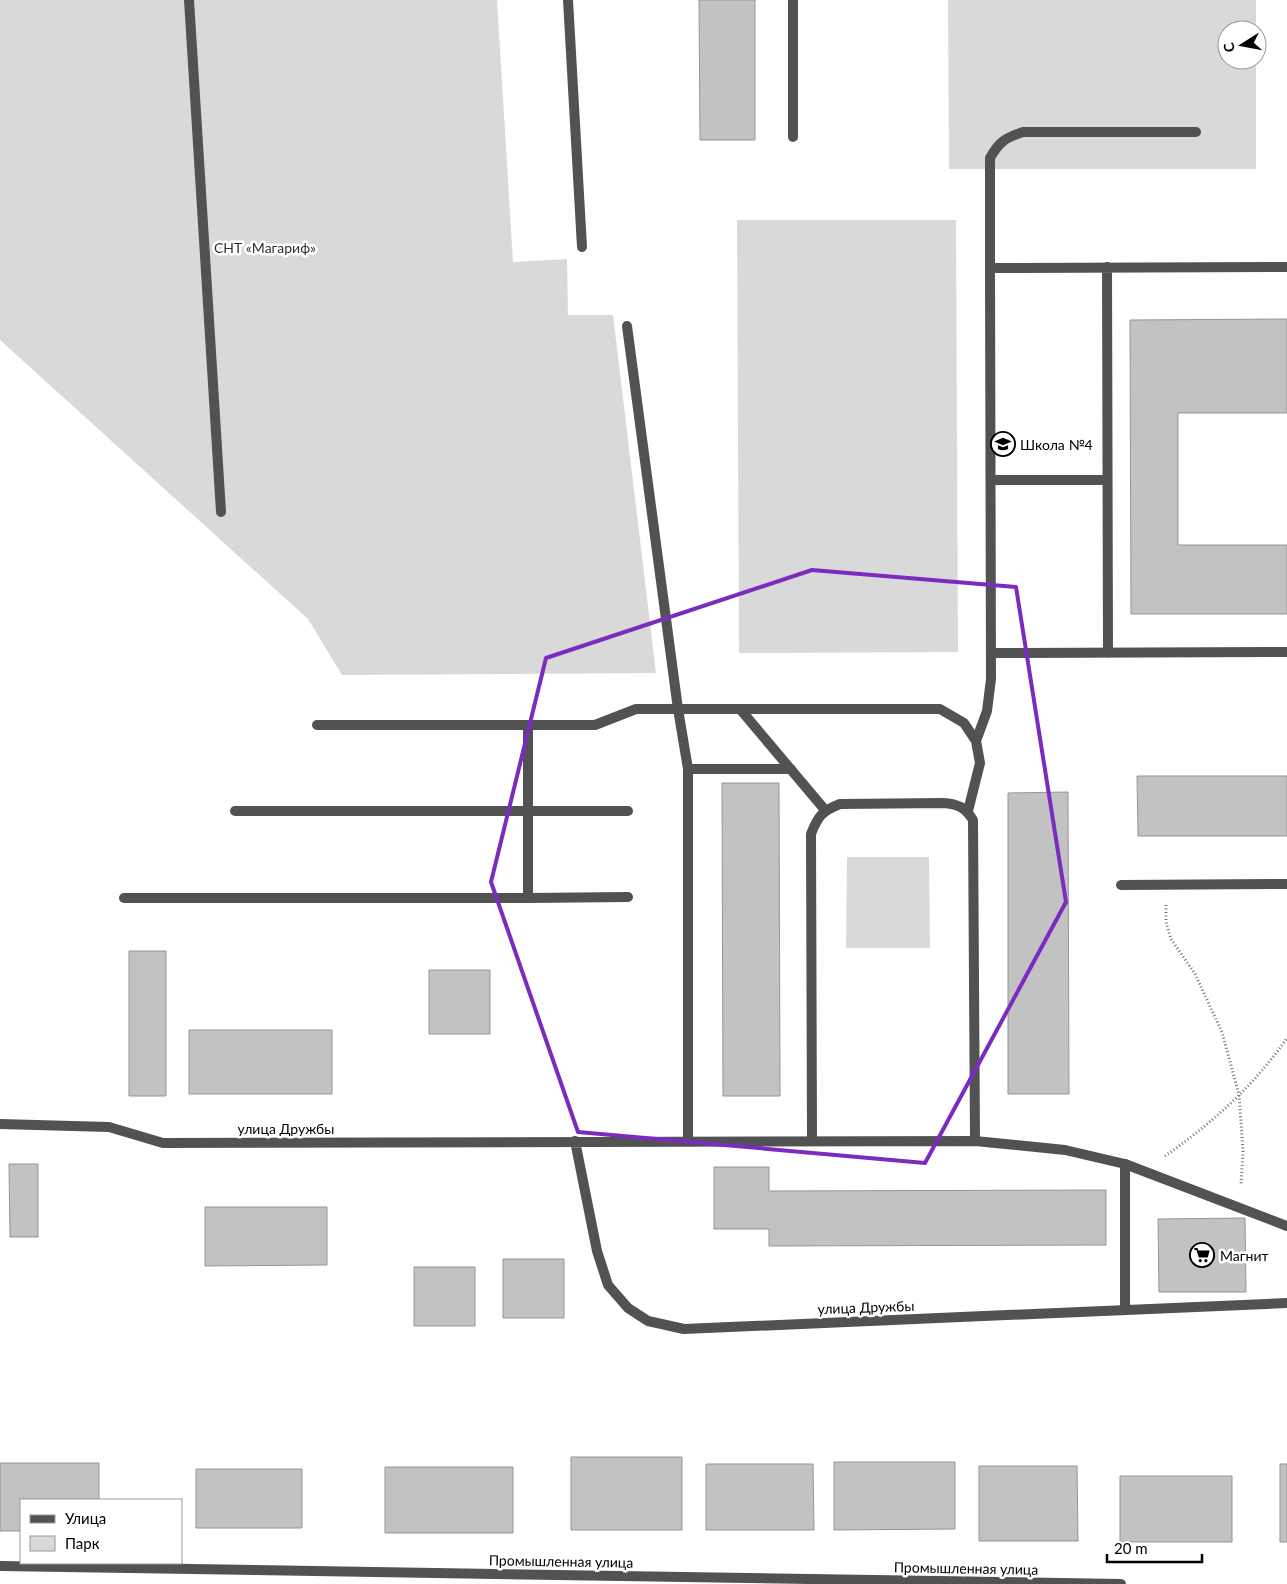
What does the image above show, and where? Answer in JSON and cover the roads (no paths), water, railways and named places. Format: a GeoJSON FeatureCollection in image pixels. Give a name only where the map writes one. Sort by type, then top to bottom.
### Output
{"type":"FeatureCollection","features":[{"type":"Feature","properties":{"kind":"street"},"geometry":{"type":"LineString","coordinates":[[189,0],[221,512]]}},
{"type":"Feature","properties":{"kind":"street"},"geometry":{"type":"LineString","coordinates":[[568,0],[582,247]]}},
{"type":"Feature","properties":{"kind":"street"},"geometry":{"type":"LineString","coordinates":[[793,0],[793,137]]}},
{"type":"Feature","properties":{"kind":"street"},"geometry":{"type":"LineString","coordinates":[[976,741],[984,724],[990,699],[990,158],[997,146],[1007,137],[1023,132],[1196,132]]}},
{"type":"Feature","properties":{"kind":"street"},"geometry":{"type":"LineString","coordinates":[[990,268],[1287,267]]}},
{"type":"Feature","properties":{"kind":"street"},"geometry":{"type":"LineString","coordinates":[[1107,268],[1108,653]]}},
{"type":"Feature","properties":{"kind":"street"},"geometry":{"type":"LineString","coordinates":[[626,326],[688,769],[688,1141]]}},
{"type":"Feature","properties":{"kind":"street"},"geometry":{"type":"LineString","coordinates":[[990,480],[1107,480]]}},
{"type":"Feature","properties":{"kind":"street"},"geometry":{"type":"LineString","coordinates":[[991,653],[1287,652]]}},
{"type":"Feature","properties":{"kind":"street"},"geometry":{"type":"LineString","coordinates":[[316,725],[595,724],[630,710],[678,708],[940,709],[964,723],[976,741],[980,763],[968,811]]}},
{"type":"Feature","properties":{"kind":"street"},"geometry":{"type":"LineString","coordinates":[[740,709],[825,810]]}},
{"type":"Feature","properties":{"kind":"street"},"geometry":{"type":"LineString","coordinates":[[528,725],[528,898]]}},
{"type":"Feature","properties":{"kind":"street"},"geometry":{"type":"LineString","coordinates":[[688,769],[791,769]]}},
{"type":"Feature","properties":{"kind":"street"},"geometry":{"type":"LineString","coordinates":[[812,1141],[811,834],[816,821],[825,810],[840,804],[943,803],[958,804],[968,811],[974,820],[975,1141]]}},
{"type":"Feature","properties":{"kind":"street"},"geometry":{"type":"LineString","coordinates":[[235,811],[628,811]]}},
{"type":"Feature","properties":{"kind":"street"},"geometry":{"type":"LineString","coordinates":[[1121,884],[1287,884]]}},
{"type":"Feature","properties":{"kind":"street"},"geometry":{"type":"LineString","coordinates":[[124,898],[628,898]]}},
{"type":"Feature","properties":{"kind":"street","name":"улица Дружбы"},"geometry":{"type":"LineString","coordinates":[[0,1124],[109,1127],[163,1143],[975,1141],[1065,1150],[1125,1164],[1287,1226]]}},
{"type":"Feature","properties":{"kind":"street","name":"улица Дружбы"},"geometry":{"type":"LineString","coordinates":[[575,1141],[597,1251],[608,1285],[628,1308],[648,1321],[684,1329],[1287,1303]]}},
{"type":"Feature","properties":{"kind":"street"},"geometry":{"type":"LineString","coordinates":[[1125,1164],[1125,1310]]}},
{"type":"Feature","properties":{"kind":"street","name":"Промышленная улица"},"geometry":{"type":"LineString","coordinates":[[0,1566],[1121,1584]]}},
{"type":"Feature","properties":{"kind":"place","name":"Школа №4"},"geometry":{"type":"Point","coordinates":[1003,444]}},
{"type":"Feature","properties":{"kind":"place","name":"Магнит"},"geometry":{"type":"Point","coordinates":[1202,1255]}},
{"type":"Feature","properties":{"kind":"park label","name":"СНТ «Магариф»"},"geometry":{"type":"Point","coordinates":[265,247]}}]}
